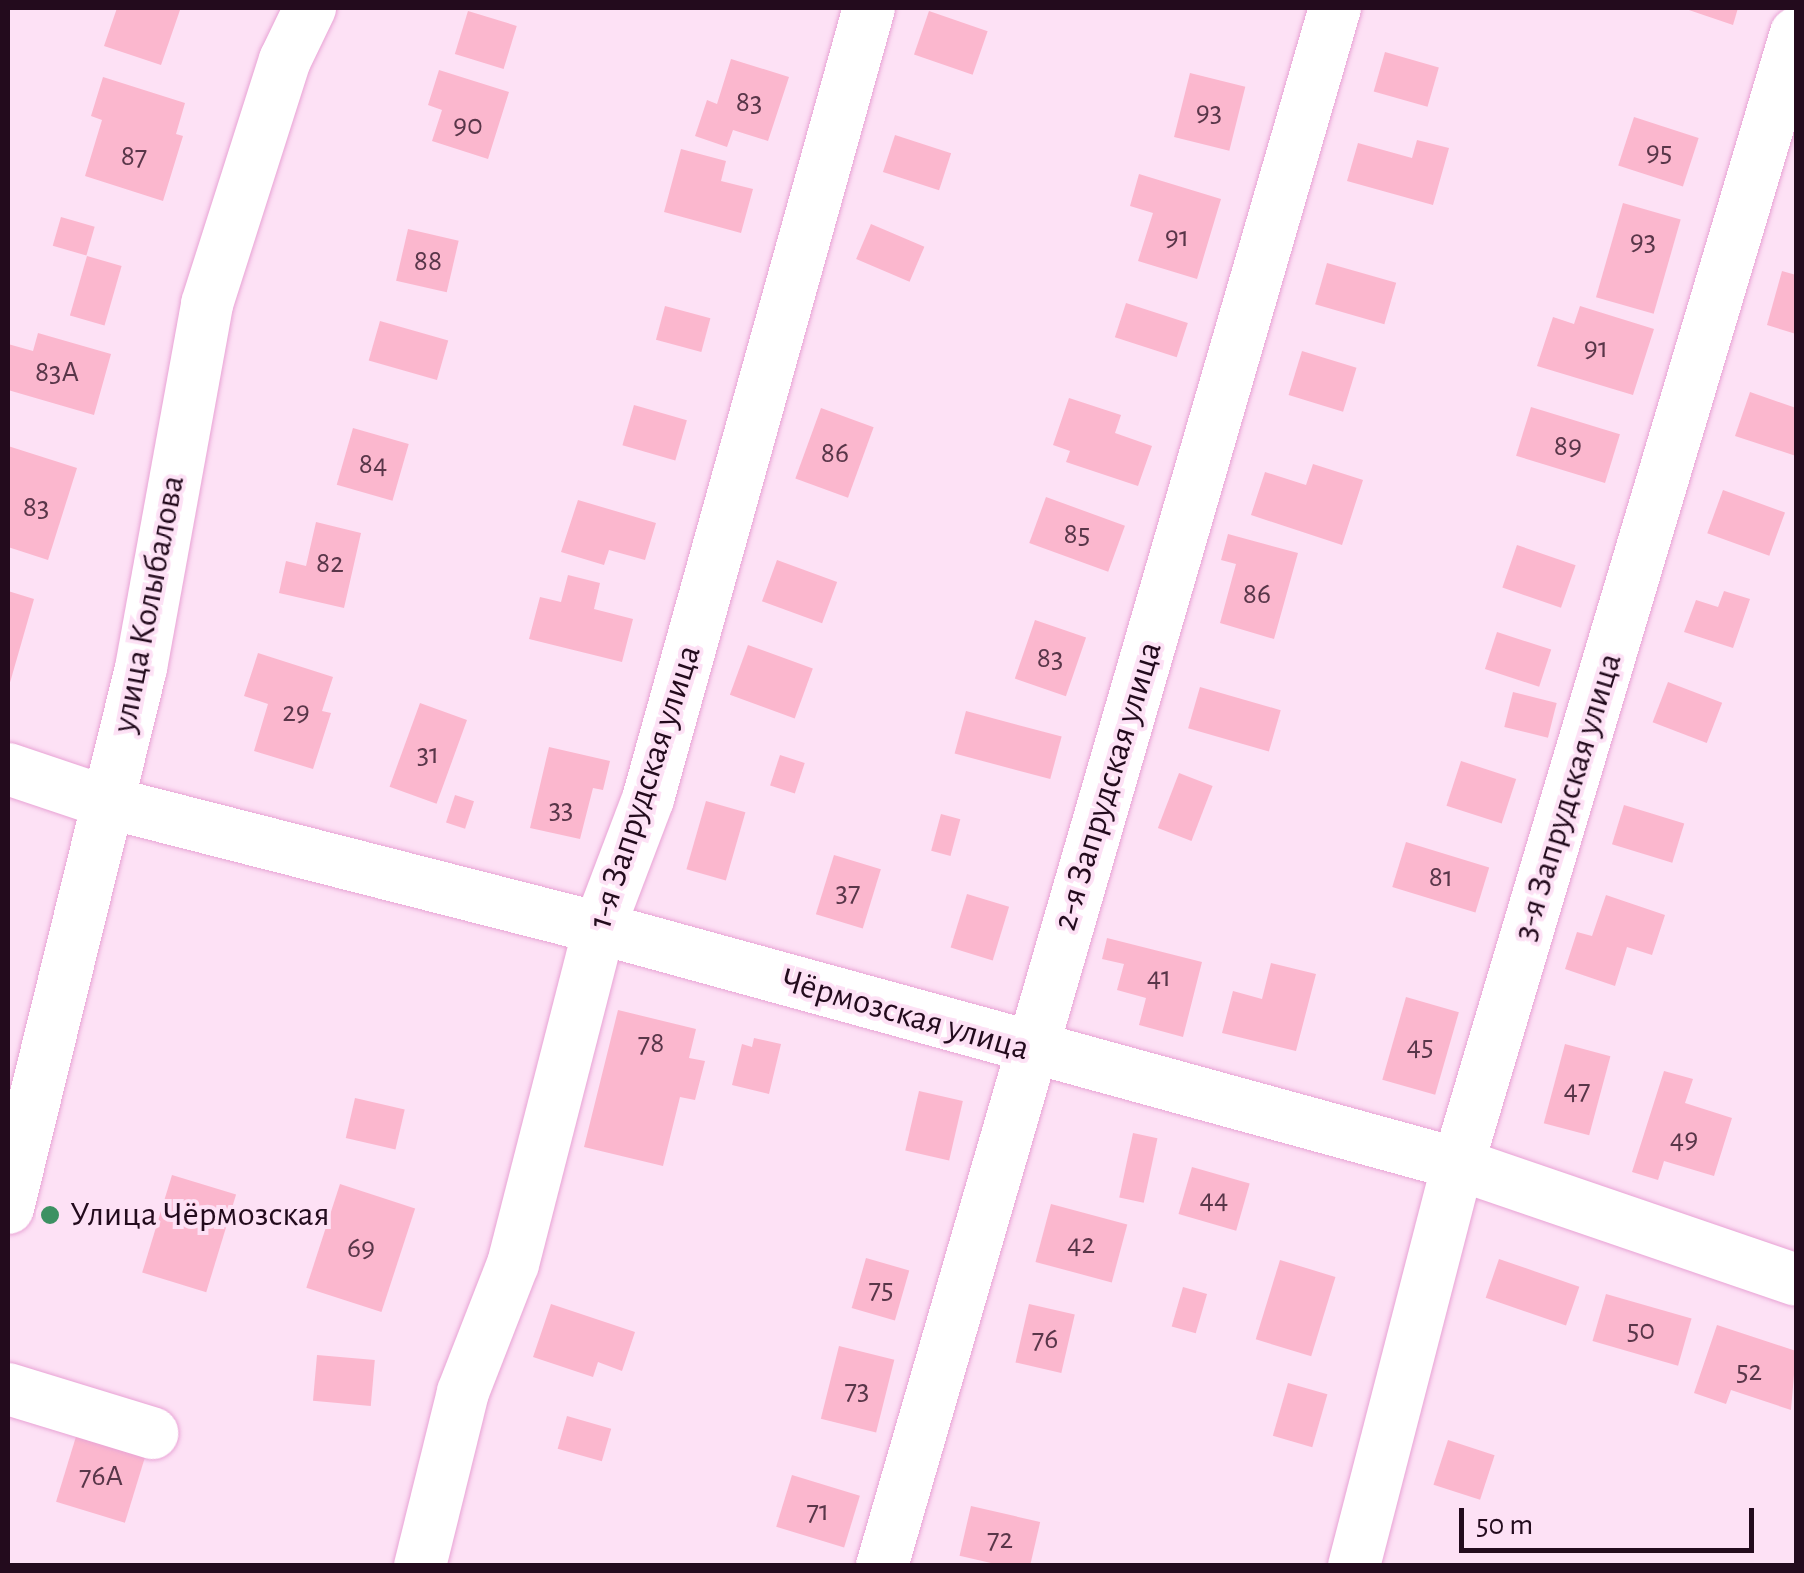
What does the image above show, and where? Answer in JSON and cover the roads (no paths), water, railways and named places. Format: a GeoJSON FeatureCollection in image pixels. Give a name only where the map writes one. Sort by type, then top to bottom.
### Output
{"type":"FeatureCollection","features":[{"type":"Feature","properties":{"kind":"street","name":"улица Колыбалова"},"geometry":{"type":"LineString","coordinates":[[8,1208],[141,668],[207,304],[285,60],[310,8]]}},
{"type":"Feature","properties":{"kind":"street","name":"1-я Запрудская улица"},"geometry":{"type":"LineString","coordinates":[[420,1566],[463,1392],[513,1264],[599,928],[648,799],[869,8]]}},
{"type":"Feature","properties":{"kind":"street","name":"2-я Запрудская улица"},"geometry":{"type":"LineString","coordinates":[[882,1566],[1028,1050],[1335,8]]}},
{"type":"Feature","properties":{"kind":"street","name":"3-я Запрудская улица"},"geometry":{"type":"LineString","coordinates":[[1354,1566],[1458,1164],[1796,33]]}},
{"type":"Feature","properties":{"kind":"street","name":"Чёрмозская улица"},"geometry":{"type":"LineString","coordinates":[[8,770],[106,802],[599,928],[1028,1050],[1458,1164],[1796,1280]]}},
{"type":"Feature","properties":{"kind":"street"},"geometry":{"type":"LineString","coordinates":[[8,1389],[152,1433]]}},
{"type":"Feature","properties":{"kind":"place","name":"Улица Чёрмозская"},"geometry":{"type":"Point","coordinates":[50,1215]}}]}
